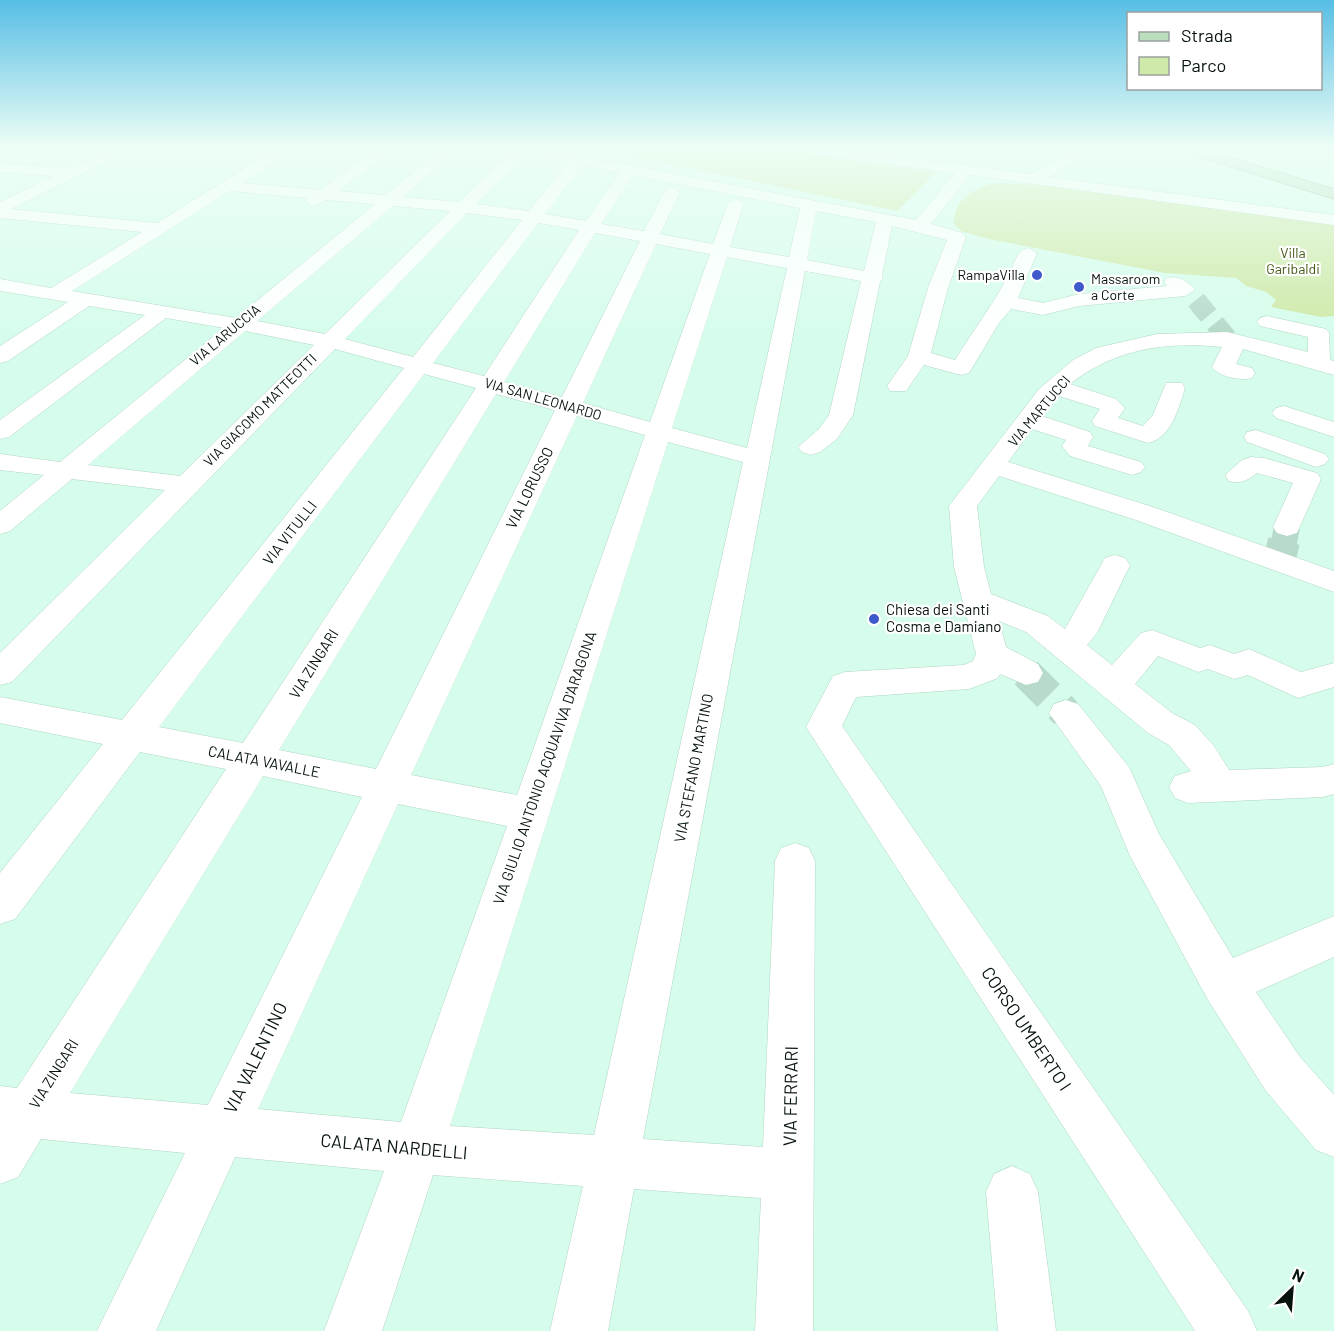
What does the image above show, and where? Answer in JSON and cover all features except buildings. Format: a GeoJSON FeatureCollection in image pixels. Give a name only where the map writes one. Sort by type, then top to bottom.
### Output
{"type":"FeatureCollection","features":[{"type":"Feature","properties":{"kind":"street"},"geometry":{"type":"LineString","coordinates":[[54,294],[188,210]]}},
{"type":"Feature","properties":{"kind":"street","name":"VIA LARUCCIA"},"geometry":{"type":"LineString","coordinates":[[0,525],[238,324],[378,210]]}},
{"type":"Feature","properties":{"kind":"street","name":"VIA GIACOMO MATTEOTTI"},"geometry":{"type":"LineString","coordinates":[[0,673],[459,210]]}},
{"type":"Feature","properties":{"kind":"street"},"geometry":{"type":"LineString","coordinates":[[485,210],[535,217],[874,278]]}},
{"type":"Feature","properties":{"kind":"street","name":"VIA VITULLI"},"geometry":{"type":"LineString","coordinates":[[0,905],[540,210]]}},
{"type":"Feature","properties":{"kind":"street","name":"VIA ZINGARI"},"geometry":{"type":"LineString","coordinates":[[0,1159],[14,1113],[253,760],[602,210]]}},
{"type":"Feature","properties":{"kind":"street","name":"VIA LORUSSO"},"geometry":{"type":"LineString","coordinates":[[388,785],[664,210]]}},
{"type":"Feature","properties":{"kind":"street","name":"VIA GIULIO ANTONIO ACQUAVIVA D'ARAGONA"},"geometry":{"type":"LineString","coordinates":[[353,1331],[417,1149],[734,210]]}},
{"type":"Feature","properties":{"kind":"street","name":"VIA STEFANO MARTINO"},"geometry":{"type":"LineString","coordinates":[[579,1331],[807,210]]}},
{"type":"Feature","properties":{"kind":"street"},"geometry":{"type":"LineString","coordinates":[[839,210],[920,226],[957,237],[938,290],[919,357],[898,386]]}},
{"type":"Feature","properties":{"kind":"street"},"geometry":{"type":"LineString","coordinates":[[920,226],[933,210]]}},
{"type":"Feature","properties":{"kind":"street"},"geometry":{"type":"LineString","coordinates":[[1261,210],[1334,220]]}},
{"type":"Feature","properties":{"kind":"street"},"geometry":{"type":"LineString","coordinates":[[0,213],[159,228]]}},
{"type":"Feature","properties":{"kind":"street"},"geometry":{"type":"LineString","coordinates":[[811,447],[828,434],[842,415],[874,278],[885,219]]}},
{"type":"Feature","properties":{"kind":"street"},"geometry":{"type":"LineString","coordinates":[[919,357],[961,368],[990,320],[1006,302],[1028,253]]}},
{"type":"Feature","properties":{"kind":"street","name":"VIA SAN LEONARDO"},"geometry":{"type":"LineString","coordinates":[[3,288],[163,311],[328,341],[420,364],[756,458]]}},
{"type":"Feature","properties":{"kind":"street"},"geometry":{"type":"LineString","coordinates":[[1006,302],[1043,309],[1079,300],[1185,291]]}},
{"type":"Feature","properties":{"kind":"street"},"geometry":{"type":"LineString","coordinates":[[0,356],[86,299]]}},
{"type":"Feature","properties":{"kind":"street"},"geometry":{"type":"LineString","coordinates":[[0,432],[163,311]]}},
{"type":"Feature","properties":{"kind":"street"},"geometry":{"type":"LineString","coordinates":[[1267,322],[1319,333],[1326,366]]}},
{"type":"Feature","properties":{"kind":"street"},"geometry":{"type":"LineString","coordinates":[[1228,340],[1233,348],[1223,367],[1244,373]]}},
{"type":"Feature","properties":{"kind":"street","name":"VIA MARTUCCI"},"geometry":{"type":"LineString","coordinates":[[992,654],[969,567],[963,506],[1055,387],[1076,369],[1102,353],[1142,342],[1180,350],[1228,340],[1267,347],[1326,366]]}},
{"type":"Feature","properties":{"kind":"street"},"geometry":{"type":"LineString","coordinates":[[1055,387],[1108,404],[1113,408],[1104,421],[1148,436],[1164,416],[1174,388]]}},
{"type":"Feature","properties":{"kind":"street"},"geometry":{"type":"LineString","coordinates":[[1310,422],[1325,399]]}},
{"type":"Feature","properties":{"kind":"street"},"geometry":{"type":"LineString","coordinates":[[1284,413],[1334,430]]}},
{"type":"Feature","properties":{"kind":"street"},"geometry":{"type":"LineString","coordinates":[[1029,420],[1081,437],[1075,446],[1079,451],[1132,467]]}},
{"type":"Feature","properties":{"kind":"street"},"geometry":{"type":"LineString","coordinates":[[1256,437],[1319,459]]}},
{"type":"Feature","properties":{"kind":"street"},"geometry":{"type":"LineString","coordinates":[[1238,476],[1251,465],[1264,466],[1319,459]]}},
{"type":"Feature","properties":{"kind":"street"},"geometry":{"type":"LineString","coordinates":[[1287,527],[1319,459]]}},
{"type":"Feature","properties":{"kind":"street"},"geometry":{"type":"LineString","coordinates":[[0,462],[185,485]]}},
{"type":"Feature","properties":{"kind":"street"},"geometry":{"type":"LineString","coordinates":[[994,466],[1052,476],[1147,506],[1334,582]]}},
{"type":"Feature","properties":{"kind":"street"},"geometry":{"type":"LineString","coordinates":[[1065,645],[1082,633],[1115,565]]}},
{"type":"Feature","properties":{"kind":"street"},"geometry":{"type":"LineString","coordinates":[[976,600],[1037,624],[1160,723],[1182,735],[1201,756],[1203,786],[1323,782],[1334,779]]}},
{"type":"Feature","properties":{"kind":"street"},"geometry":{"type":"LineString","coordinates":[[1113,687],[1152,640],[1198,660],[1210,657],[1234,667],[1249,661],[1298,685],[1334,675]]}},
{"type":"Feature","properties":{"kind":"street"},"geometry":{"type":"LineString","coordinates":[[992,654],[1026,673]]}},
{"type":"Feature","properties":{"kind":"street","name":"CORSO UMBERTO I"},"geometry":{"type":"LineString","coordinates":[[992,654],[986,669],[969,677],[845,685],[824,727],[1228,1331]]}},
{"type":"Feature","properties":{"kind":"street","name":"CALATA VAVALLE"},"geometry":{"type":"LineString","coordinates":[[0,710],[529,814]]}},
{"type":"Feature","properties":{"kind":"street"},"geometry":{"type":"LineString","coordinates":[[1066,713],[1116,778],[1144,844],[1224,984],[1283,1074],[1334,1132]]}},
{"type":"Feature","properties":{"kind":"street","name":"VIA VALENTINO"},"geometry":{"type":"LineString","coordinates":[[126,1331],[388,785]]}},
{"type":"Feature","properties":{"kind":"street","name":"VIA FERRARI"},"geometry":{"type":"LineString","coordinates":[[784,1331],[795,861]]}},
{"type":"Feature","properties":{"kind":"street"},"geometry":{"type":"LineString","coordinates":[[1224,984],[1334,936]]}},
{"type":"Feature","properties":{"kind":"street","name":"CALATA NARDELLI"},"geometry":{"type":"LineString","coordinates":[[14,1113],[417,1149],[613,1164],[789,1174]]}},
{"type":"Feature","properties":{"kind":"street"},"geometry":{"type":"LineString","coordinates":[[1012,1192],[1027,1331]]}},
{"type":"Feature","properties":{"kind":"green space","name":"Villa Garibaldi"},"geometry":{"type":"Polygon","coordinates":[[[956,210],[1227,210],[1334,225],[1334,316],[1321,317],[1271,307],[1276,300],[1266,292],[1246,286],[1236,278],[1165,273],[989,239],[961,231],[954,224],[956,210]]]}},
{"type":"Feature","properties":{"kind":"tunnel"},"geometry":{"type":"LineString","coordinates":[[1196,300],[1227,338]]}},
{"type":"Feature","properties":{"kind":"tunnel"},"geometry":{"type":"LineString","coordinates":[[1284,542],[1287,527]]}},
{"type":"Feature","properties":{"kind":"tunnel"},"geometry":{"type":"LineString","coordinates":[[1280,558],[1284,541]]}},
{"type":"Feature","properties":{"kind":"tunnel"},"geometry":{"type":"LineString","coordinates":[[1026,673],[1066,713]]}},
{"type":"Feature","properties":{"kind":"place","name":"RampaVilla"},"geometry":{"type":"Point","coordinates":[1037,275]}},
{"type":"Feature","properties":{"kind":"place","name":"Massaroom a Corte"},"geometry":{"type":"Point","coordinates":[1079,287]}},
{"type":"Feature","properties":{"kind":"place","name":"Chiesa dei Santi Cosma e Damiano"},"geometry":{"type":"Point","coordinates":[874,619]}}]}
